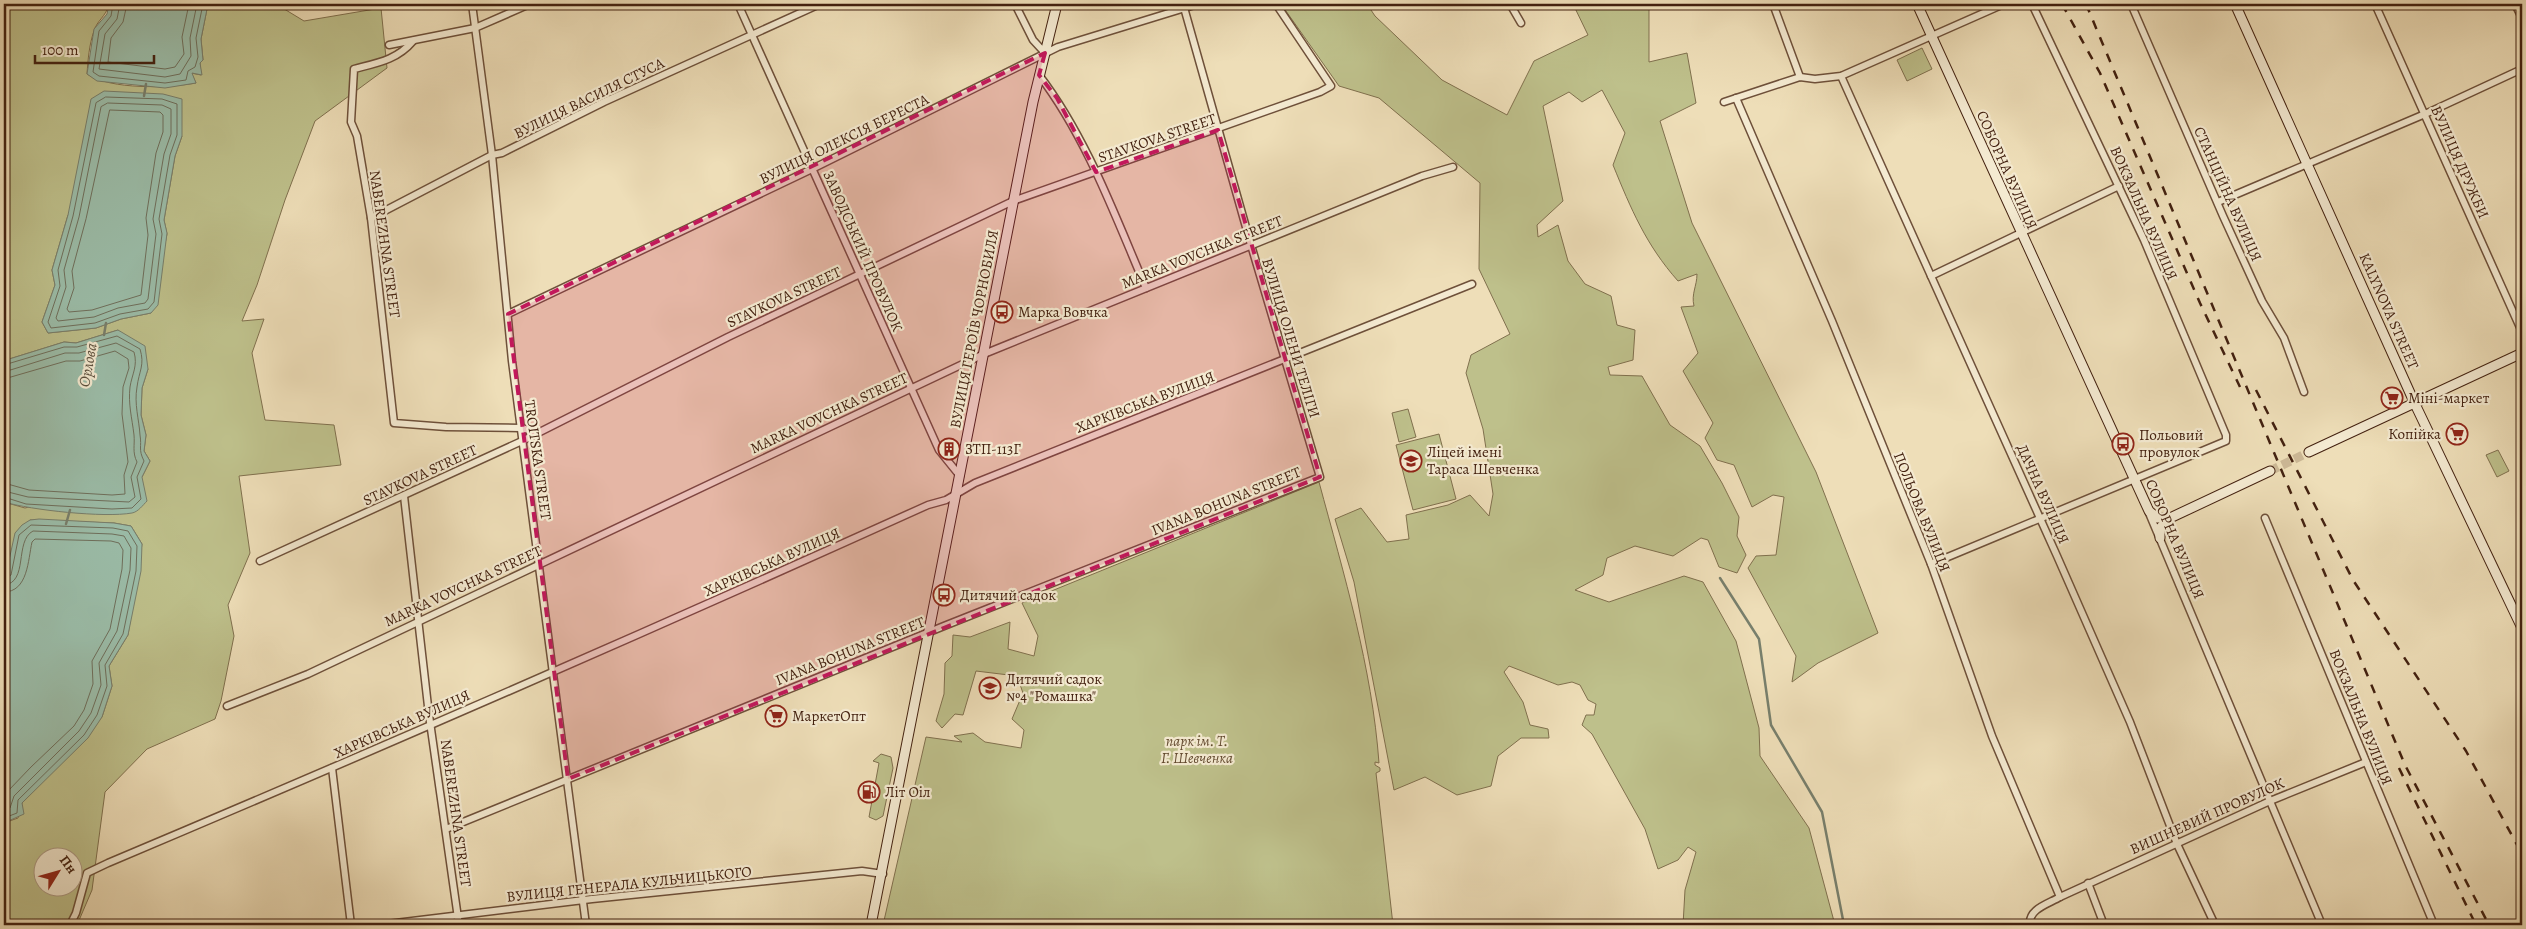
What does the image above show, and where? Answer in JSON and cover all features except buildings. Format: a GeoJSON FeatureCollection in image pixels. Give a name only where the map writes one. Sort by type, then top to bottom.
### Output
{"type":"FeatureCollection","features":[{"type":"Feature","properties":{"kind":"street","name":"TROITSKA STREET"},"geometry":{"type":"LineString","coordinates":[[472,4],[492,155],[512,361],[586,925]]}},
{"type":"Feature","properties":{"kind":"street"},"geometry":{"type":"LineString","coordinates":[[389,45],[475,28],[530,4]]}},
{"type":"Feature","properties":{"kind":"street","name":"ЗАВОДСЬКИЙ ПРОВУЛОК"},"geometry":{"type":"LineString","coordinates":[[738,4],[939,450],[960,476]]}},
{"type":"Feature","properties":{"kind":"street","name":"ВУЛИЦЯ ВАСИЛЯ СТУСА"},"geometry":{"type":"LineString","coordinates":[[371,218],[492,155],[502,153],[604,102],[820,4]]}},
{"type":"Feature","properties":{"kind":"street"},"geometry":{"type":"LineString","coordinates":[[1015,4],[1033,40],[1045,53]]}},
{"type":"Feature","properties":{"kind":"street","name":"ВУЛИЦЯ ГЕРОЇВ ЧОРНОБИЛЯ"},"geometry":{"type":"LineString","coordinates":[[871,925],[883,874],[1013,202],[1039,75],[1057,4]]}},
{"type":"Feature","properties":{"kind":"street","name":"ВУЛИЦЯ ОЛЕКСІЯ БЕРЕСТА"},"geometry":{"type":"LineString","coordinates":[[508,314],[812,169],[1045,53],[1183,6],[1198,4]]}},
{"type":"Feature","properties":{"kind":"street","name":"STAVKOVA STREET"},"geometry":{"type":"LineString","coordinates":[[260,561],[522,440],[1013,202],[1218,130],[1320,92],[1331,86],[1276,4]]}},
{"type":"Feature","properties":{"kind":"street"},"geometry":{"type":"LineString","coordinates":[[1510,4],[1521,23]]}},
{"type":"Feature","properties":{"kind":"street"},"geometry":{"type":"LineString","coordinates":[[1773,4],[1800,77]]}},
{"type":"Feature","properties":{"kind":"street","name":"СОБОРНА ВУЛИЦЯ"},"geometry":{"type":"LineString","coordinates":[[1917,4],[2149,511],[2322,925]]}},
{"type":"Feature","properties":{"kind":"street"},"geometry":{"type":"LineString","coordinates":[[1724,102],[1800,77],[1815,79],[1841,76],[2004,4]]}},
{"type":"Feature","properties":{"kind":"street","name":"ВОКЗАЛЬНА ВУЛИЦЯ"},"geometry":{"type":"LineString","coordinates":[[2032,4],[2144,240],[2226,435],[2226,441],[2135,481]]}},
{"type":"Feature","properties":{"kind":"street","name":"СТАНЦІЙНА ВУЛИЦЯ"},"geometry":{"type":"LineString","coordinates":[[2131,4],[2262,301],[2284,338],[2304,392]]}},
{"type":"Feature","properties":{"kind":"street","name":"KALYNOVA STREET"},"geometry":{"type":"LineString","coordinates":[[2235,4],[2415,404],[2522,628]]}},
{"type":"Feature","properties":{"kind":"street","name":"ВУЛИЦЯ ДРУЖБИ"},"geometry":{"type":"LineString","coordinates":[[2375,4],[2522,332]]}},
{"type":"Feature","properties":{"kind":"street"},"geometry":{"type":"LineString","coordinates":[[2516,4],[2522,18]]}},
{"type":"Feature","properties":{"kind":"street","name":"ВУЛИЦЯ ОЛЕНИ ТЕЛІГИ"},"geometry":{"type":"LineString","coordinates":[[1183,6],[1250,245],[1320,477]]}},
{"type":"Feature","properties":{"kind":"street","name":"NABEREZHNA STREET"},"geometry":{"type":"LineString","coordinates":[[413,41],[403,52],[394,58],[354,69],[351,122],[357,136],[371,218],[394,422],[446,427],[521,428]]}},
{"type":"Feature","properties":{"kind":"street"},"geometry":{"type":"LineString","coordinates":[[2218,202],[2425,114],[2522,69]]}},
{"type":"Feature","properties":{"kind":"street"},"geometry":{"type":"LineString","coordinates":[[1039,75],[1057,98],[1096,172],[1146,288]]}},
{"type":"Feature","properties":{"kind":"street","name":"ДАЧНА ВУЛИЦЯ"},"geometry":{"type":"LineString","coordinates":[[1841,76],[2130,722],[2177,844],[2215,925]]}},
{"type":"Feature","properties":{"kind":"street","name":"ПОЛЬОВА ВУЛИЦЯ"},"geometry":{"type":"LineString","coordinates":[[1736,98],[1832,321],[1931,564],[1992,736],[2060,897]]}},
{"type":"Feature","properties":{"kind":"street","name":"MARKA VOVCHKA STREET"},"geometry":{"type":"LineString","coordinates":[[227,706],[308,674],[984,354],[1422,176],[1453,166]]}},
{"type":"Feature","properties":{"kind":"street"},"geometry":{"type":"LineString","coordinates":[[1931,276],[2119,186]]}},
{"type":"Feature","properties":{"kind":"street","name":"ХАРКІВСЬКА ВУЛИЦЯ"},"geometry":{"type":"LineString","coordinates":[[70,925],[76,913],[87,873],[553,671],[634,638],[956,494],[975,483],[1472,284]]}},
{"type":"Feature","properties":{"kind":"street"},"geometry":{"type":"LineString","coordinates":[[2309,452],[2522,353]]}},
{"type":"Feature","properties":{"kind":"street"},"geometry":{"type":"LineString","coordinates":[[521,428],[538,432]]}},
{"type":"Feature","properties":{"kind":"street"},"geometry":{"type":"LineString","coordinates":[[2160,538],[2160,528],[2170,518],[2270,471]]}},
{"type":"Feature","properties":{"kind":"street","name":"IVANA BOHUNA STREET"},"geometry":{"type":"LineString","coordinates":[[446,829],[929,632],[1320,477]]}},
{"type":"Feature","properties":{"kind":"street"},"geometry":{"type":"LineString","coordinates":[[1931,564],[2135,481]]}},
{"type":"Feature","properties":{"kind":"street","name":"NABEREZHNA STREET"},"geometry":{"type":"LineString","coordinates":[[404,496],[431,725],[459,925]]}},
{"type":"Feature","properties":{"kind":"street"},"geometry":{"type":"LineString","coordinates":[[2149,511],[2156,518],[2170,518]]}},
{"type":"Feature","properties":{"kind":"street","name":"ВОКЗАЛЬНА ВУЛИЦЯ"},"geometry":{"type":"LineString","coordinates":[[2265,518],[2434,925]]}},
{"type":"Feature","properties":{"kind":"street","name":"ВИШНЕВИЙ ПРОВУЛОК"},"geometry":{"type":"LineString","coordinates":[[2060,897],[2270,801],[2366,762]]}},
{"type":"Feature","properties":{"kind":"street"},"geometry":{"type":"LineString","coordinates":[[332,768],[351,925]]}},
{"type":"Feature","properties":{"kind":"street","name":"ВУЛИЦЯ ГЕНЕРАЛА КУЛЬЧИЦЬКОГО"},"geometry":{"type":"LineString","coordinates":[[379,925],[458,917],[583,900],[862,871],[883,874]]}},
{"type":"Feature","properties":{"kind":"street"},"geometry":{"type":"LineString","coordinates":[[2088,884],[2104,925]]}},
{"type":"Feature","properties":{"kind":"street"},"geometry":{"type":"LineString","coordinates":[[2030,925],[2031,915],[2036,910],[2060,897]]}},
{"type":"Feature","properties":{"kind":"highlighted area"},"geometry":{"type":"Polygon","coordinates":[[[1045,53],[1039,75],[1057,98],[1096,172],[1218,130],[1320,477],[568,779],[508,314],[1045,53]]]}},
{"type":"Feature","properties":{"kind":"green space"},"geometry":{"type":"Polygon","coordinates":[[[4,4],[109,4],[106,12],[95,27],[92,36],[87,74],[110,83],[156,87],[196,83],[191,73],[201,75],[200,63],[203,60],[201,39],[208,4],[276,4],[304,21],[381,8],[387,68],[315,121],[285,200],[257,285],[242,321],[264,319],[252,353],[265,420],[334,425],[341,465],[239,476],[250,553],[228,605],[234,636],[221,701],[215,719],[147,749],[105,792],[92,890],[77,925],[4,925],[4,823],[18,818],[22,803],[102,717],[112,686],[109,666],[128,635],[142,544],[131,526],[114,523],[30,520],[8,567],[4,583],[4,502],[25,508],[142,477],[150,461],[144,451],[146,435],[141,415],[142,388],[148,369],[118,330],[76,343],[64,342],[6,360],[4,366],[4,4]],[[182,136],[68,215],[52,270],[55,285],[42,322],[48,333],[96,328],[121,319],[151,313],[167,234],[164,220],[175,156],[182,136]]]}},
{"type":"Feature","properties":{"kind":"green space"},"geometry":{"type":"Polygon","coordinates":[[[1281,4],[1367,4],[1375,16],[1442,80],[1507,115],[1534,61],[1588,35],[1573,4],[1649,4],[1649,62],[1687,53],[1696,103],[1660,121],[1692,223],[1816,472],[1878,633],[1818,663],[1792,682],[1796,656],[1748,568],[1756,556],[1776,555],[1784,497],[1773,495],[1752,507],[1734,465],[1717,460],[1705,438],[1713,423],[1683,371],[1698,353],[1681,307],[1694,306],[1693,298],[1697,274],[1678,281],[1657,254],[1640,226],[1613,165],[1625,133],[1602,90],[1582,102],[1569,92],[1543,106],[1563,201],[1537,225],[1538,237],[1558,225],[1568,261],[1585,284],[1611,296],[1617,325],[1635,330],[1633,360],[1608,367],[1610,375],[1642,376],[1670,425],[1700,446],[1739,517],[1737,536],[1746,555],[1737,573],[1719,567],[1708,540],[1701,538],[1673,556],[1635,546],[1607,558],[1603,575],[1575,590],[1609,602],[1684,576],[1703,582],[1736,641],[1759,728],[1760,756],[1809,828],[1835,925],[1683,925],[1685,890],[1696,852],[1688,847],[1678,860],[1658,869],[1645,829],[1592,734],[1582,725],[1586,715],[1594,715],[1596,704],[1588,700],[1580,685],[1572,682],[1558,685],[1509,666],[1504,672],[1523,702],[1530,725],[1548,729],[1549,738],[1521,738],[1498,756],[1491,786],[1457,795],[1425,777],[1394,790],[1354,582],[1335,519],[1361,508],[1387,542],[1409,539],[1406,515],[1448,505],[1470,495],[1489,516],[1493,494],[1483,429],[1466,373],[1471,355],[1510,334],[1479,269],[1480,183],[1379,98],[1339,86],[1281,4]]]}},
{"type":"Feature","properties":{"kind":"green space"},"geometry":{"type":"Polygon","coordinates":[[[1922,48],[1932,69],[1907,81],[1897,60],[1922,48]]]}},
{"type":"Feature","properties":{"kind":"green space"},"geometry":{"type":"Polygon","coordinates":[[[1408,409],[1416,437],[1399,442],[1392,413],[1408,409]]]}},
{"type":"Feature","properties":{"kind":"green space"},"geometry":{"type":"Polygon","coordinates":[[[1439,434],[1456,499],[1413,510],[1396,445],[1439,434]]]}},
{"type":"Feature","properties":{"kind":"green space"},"geometry":{"type":"Polygon","coordinates":[[[2498,450],[2509,471],[2497,477],[2486,455],[2498,450]]]}},
{"type":"Feature","properties":{"kind":"green space","name":"парк ім. Т. Г. Шевченка"},"geometry":{"type":"Polygon","coordinates":[[[1319,482],[1364,656],[1379,763],[1375,762],[1375,765],[1380,768],[1380,771],[1376,773],[1393,925],[883,925],[926,737],[962,742],[954,736],[973,733],[985,742],[1021,748],[1024,730],[1012,719],[1023,693],[1017,676],[976,671],[963,715],[955,714],[942,728],[936,721],[944,694],[945,663],[952,656],[953,635],[970,637],[1010,622],[1008,649],[1034,656],[1038,636],[1022,603],[1319,482]]]}},
{"type":"Feature","properties":{"kind":"green space"},"geometry":{"type":"Polygon","coordinates":[[[881,754],[891,757],[893,768],[883,816],[876,820],[869,817],[879,763],[873,761],[881,754]]]}},
{"type":"Feature","properties":{"kind":"water"},"geometry":{"type":"Polygon","coordinates":[[[109,4],[208,4],[201,39],[203,60],[200,63],[202,75],[192,73],[196,83],[165,88],[97,81],[87,74],[94,29],[107,14],[109,4]]]}},
{"type":"Feature","properties":{"kind":"water"},"geometry":{"type":"Polygon","coordinates":[[[104,91],[163,94],[182,99],[182,136],[175,156],[164,220],[167,233],[158,305],[151,313],[121,319],[96,328],[48,333],[42,322],[55,285],[52,270],[68,215],[91,99],[104,91]]]}},
{"type":"Feature","properties":{"kind":"water"},"geometry":{"type":"Polygon","coordinates":[[[118,330],[145,346],[148,369],[142,388],[141,415],[146,435],[144,451],[150,461],[142,477],[147,501],[134,512],[104,515],[49,510],[4,502],[4,366],[6,360],[64,342],[76,343],[118,330]]]}},
{"type":"Feature","properties":{"kind":"water"},"geometry":{"type":"Polygon","coordinates":[[[30,520],[114,523],[131,526],[142,544],[141,571],[128,635],[109,666],[112,686],[102,717],[88,738],[22,803],[24,814],[4,823],[4,583],[15,533],[30,520]]]}},
{"type":"Feature","properties":{"kind":"waterway","name":"Орлова"},"geometry":{"type":"LineString","coordinates":[[144,96],[146,84]]}},
{"type":"Feature","properties":{"kind":"waterway","name":"Орлова"},"geometry":{"type":"LineString","coordinates":[[104,335],[106,323]]}},
{"type":"Feature","properties":{"kind":"waterway","name":"Орлова"},"geometry":{"type":"LineString","coordinates":[[66,524],[70,510]]}},
{"type":"Feature","properties":{"kind":"waterway"},"geometry":{"type":"LineString","coordinates":[[1720,578],[1759,639],[1771,725],[1822,812],[1844,925]]}},
{"type":"Feature","properties":{"kind":"tunnel"},"geometry":{"type":"LineString","coordinates":[[2270,471],[2309,452]]}},
{"type":"Feature","properties":{"kind":"railway"},"geometry":{"type":"LineString","coordinates":[[2062,4],[2100,73],[2200,303],[2240,387]]}},
{"type":"Feature","properties":{"kind":"railway"},"geometry":{"type":"LineString","coordinates":[[2086,4],[2405,765],[2489,925]]}},
{"type":"Feature","properties":{"kind":"railway"},"geometry":{"type":"LineString","coordinates":[[2256,390],[2353,580],[2466,751],[2522,854]]}},
{"type":"Feature","properties":{"kind":"railway"},"geometry":{"type":"LineString","coordinates":[[2399,768],[2476,925]]}},
{"type":"Feature","properties":{"kind":"place","name":"Марка Вовчка"},"geometry":{"type":"Point","coordinates":[1002,312]}},
{"type":"Feature","properties":{"kind":"place","name":"Міні-маркет"},"geometry":{"type":"Point","coordinates":[2392,398]}},
{"type":"Feature","properties":{"kind":"place","name":"Копійка"},"geometry":{"type":"Point","coordinates":[2457,434]}},
{"type":"Feature","properties":{"kind":"place","name":"Польовий провулок"},"geometry":{"type":"Point","coordinates":[2123,444]}},
{"type":"Feature","properties":{"kind":"place","name":"ЗТП-113Г"},"geometry":{"type":"Point","coordinates":[949,449]}},
{"type":"Feature","properties":{"kind":"place","name":"Ліцей імені Тараса Шевченка"},"geometry":{"type":"Point","coordinates":[1411,461]}},
{"type":"Feature","properties":{"kind":"place","name":"Дитячий садок"},"geometry":{"type":"Point","coordinates":[944,595]}},
{"type":"Feature","properties":{"kind":"place","name":"Дитячий садок №4 \"Ромашка\""},"geometry":{"type":"Point","coordinates":[990,688]}},
{"type":"Feature","properties":{"kind":"place","name":"МаркетОпт"},"geometry":{"type":"Point","coordinates":[776,716]}},
{"type":"Feature","properties":{"kind":"place","name":"Літ Оіл"},"geometry":{"type":"Point","coordinates":[869,792]}}]}
